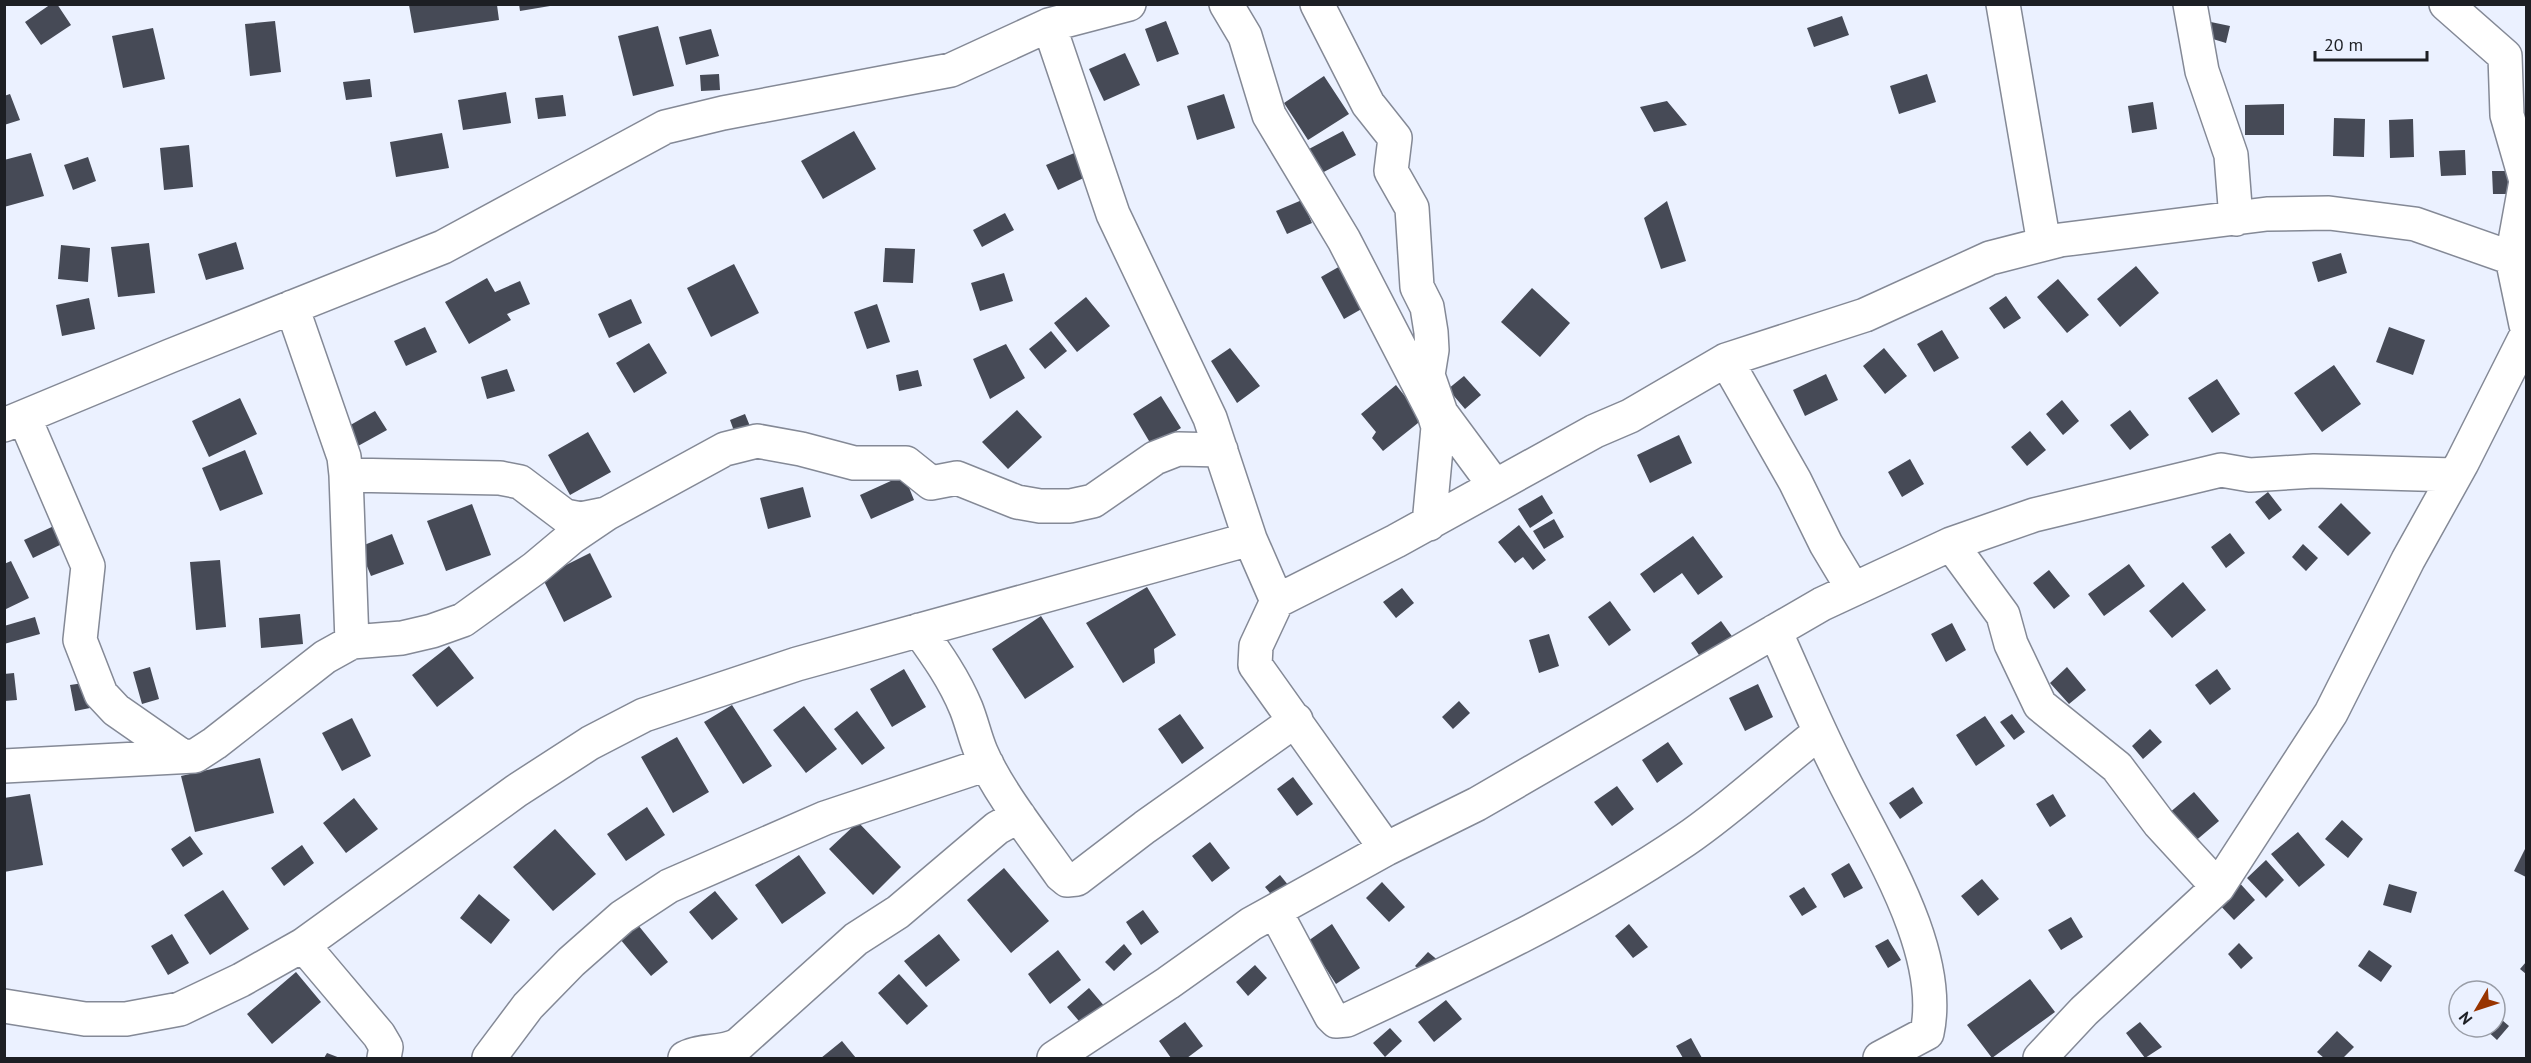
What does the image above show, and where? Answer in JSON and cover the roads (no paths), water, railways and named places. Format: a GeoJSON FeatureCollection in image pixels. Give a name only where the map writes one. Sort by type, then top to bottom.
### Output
{"type":"FeatureCollection","features":[{"type":"Feature","properties":{"kind":"street"},"geometry":{"type":"LineString","coordinates":[[1226,4],[1245,36],[1269,115],[1344,240],[1434,414],[1438,427],[1428,524]]}},
{"type":"Feature","properties":{"kind":"street"},"geometry":{"type":"LineString","coordinates":[[1317,4],[1368,104],[1395,138],[1391,171],[1412,208],[1417,287],[1427,307],[1431,332],[1432,350],[1428,375],[1441,413],[1495,486]]}},
{"type":"Feature","properties":{"kind":"street"},"geometry":{"type":"LineString","coordinates":[[2003,4],[2044,244]]}},
{"type":"Feature","properties":{"kind":"street"},"geometry":{"type":"LineString","coordinates":[[2190,4],[2202,71],[2231,155],[2236,219]]}},
{"type":"Feature","properties":{"kind":"street"},"geometry":{"type":"LineString","coordinates":[[2446,4],[2505,56],[2507,115],[2526,182],[2519,260],[2526,325]]}},
{"type":"Feature","properties":{"kind":"street"},"geometry":{"type":"LineString","coordinates":[[182,756],[116,710],[101,694],[80,640],[88,566],[14,421],[443,247],[665,127],[723,113],[951,70],[1049,25],[1123,6]]}},
{"type":"Feature","properties":{"kind":"street"},"geometry":{"type":"LineString","coordinates":[[1049,25],[1113,214],[1210,418],[1250,539],[1277,601]]}},
{"type":"Feature","properties":{"kind":"street"},"geometry":{"type":"LineString","coordinates":[[1386,849],[1255,665],[1256,646],[1277,601],[1428,524],[1595,431],[1630,416],[1726,360],[1865,315],[1990,258],[2060,240],[2267,214],[2329,213],[2415,224],[2519,260]]}},
{"type":"Feature","properties":{"kind":"street"},"geometry":{"type":"LineString","coordinates":[[292,308],[344,456],[352,642]]}},
{"type":"Feature","properties":{"kind":"street"},"geometry":{"type":"LineString","coordinates":[[2040,1059],[2084,1011],[2218,887],[2331,713],[2408,560],[2526,336]]}},
{"type":"Feature","properties":{"kind":"street"},"geometry":{"type":"LineString","coordinates":[[1726,360],[1796,481],[1826,544],[1853,589]]}},
{"type":"Feature","properties":{"kind":"street"},"geometry":{"type":"LineString","coordinates":[[4,766],[195,756],[215,743],[324,657],[352,642],[402,638],[463,620],[606,514],[726,449],[756,441],[801,449],[854,463],[906,463],[931,483],[957,478],[1017,502],[1040,506],[1071,506],[1093,501],[1155,458],[1178,449],[1221,450]]}},
{"type":"Feature","properties":{"kind":"street"},"geometry":{"type":"LineString","coordinates":[[1054,1059],[1251,924],[1386,849],[1477,804],[1775,631],[1853,589],[1951,544],[2034,515],[2221,470],[2250,475],[2314,471],[2454,475]]}},
{"type":"Feature","properties":{"kind":"street"},"geometry":{"type":"LineString","coordinates":[[346,475],[500,478],[520,483],[565,516],[581,519],[606,514]]}},
{"type":"Feature","properties":{"kind":"street"},"geometry":{"type":"LineString","coordinates":[[4,1006],[85,1019],[126,1019],[180,1009],[241,980],[303,945],[516,791],[590,743],[645,715],[797,664],[1250,539]]}},
{"type":"Feature","properties":{"kind":"street"},"geometry":{"type":"LineString","coordinates":[[1951,544],[2003,615],[2011,644],[2040,705],[2117,767],[2159,823],[2218,887]]}},
{"type":"Feature","properties":{"kind":"street"},"geometry":{"type":"LineString","coordinates":[[919,630],[948,669],[967,710],[987,764],[1019,816],[1067,880],[1077,879],[1145,827],[1296,720]]}},
{"type":"Feature","properties":{"kind":"street"},"geometry":{"type":"LineString","coordinates":[[1775,631],[1820,732],[1889,864],[1924,955],[1930,1017],[1927,1033],[1880,1059]]}},
{"type":"Feature","properties":{"kind":"street"},"geometry":{"type":"LineString","coordinates":[[1275,911],[1331,1017],[1336,1021],[1347,1020],[1529,933],[1648,864],[1687,838],[1820,732]]}},
{"type":"Feature","properties":{"kind":"street"},"geometry":{"type":"LineString","coordinates":[[489,1059],[528,1006],[571,962],[622,917],[669,886],[825,818],[987,764]]}},
{"type":"Feature","properties":{"kind":"street"},"geometry":{"type":"LineString","coordinates":[[685,1059],[702,1052],[736,1053],[749,1037],[856,939],[898,912],[997,828],[1019,816]]}},
{"type":"Feature","properties":{"kind":"street"},"geometry":{"type":"LineString","coordinates":[[303,945],[379,1035],[386,1047],[384,1059]]}}]}
